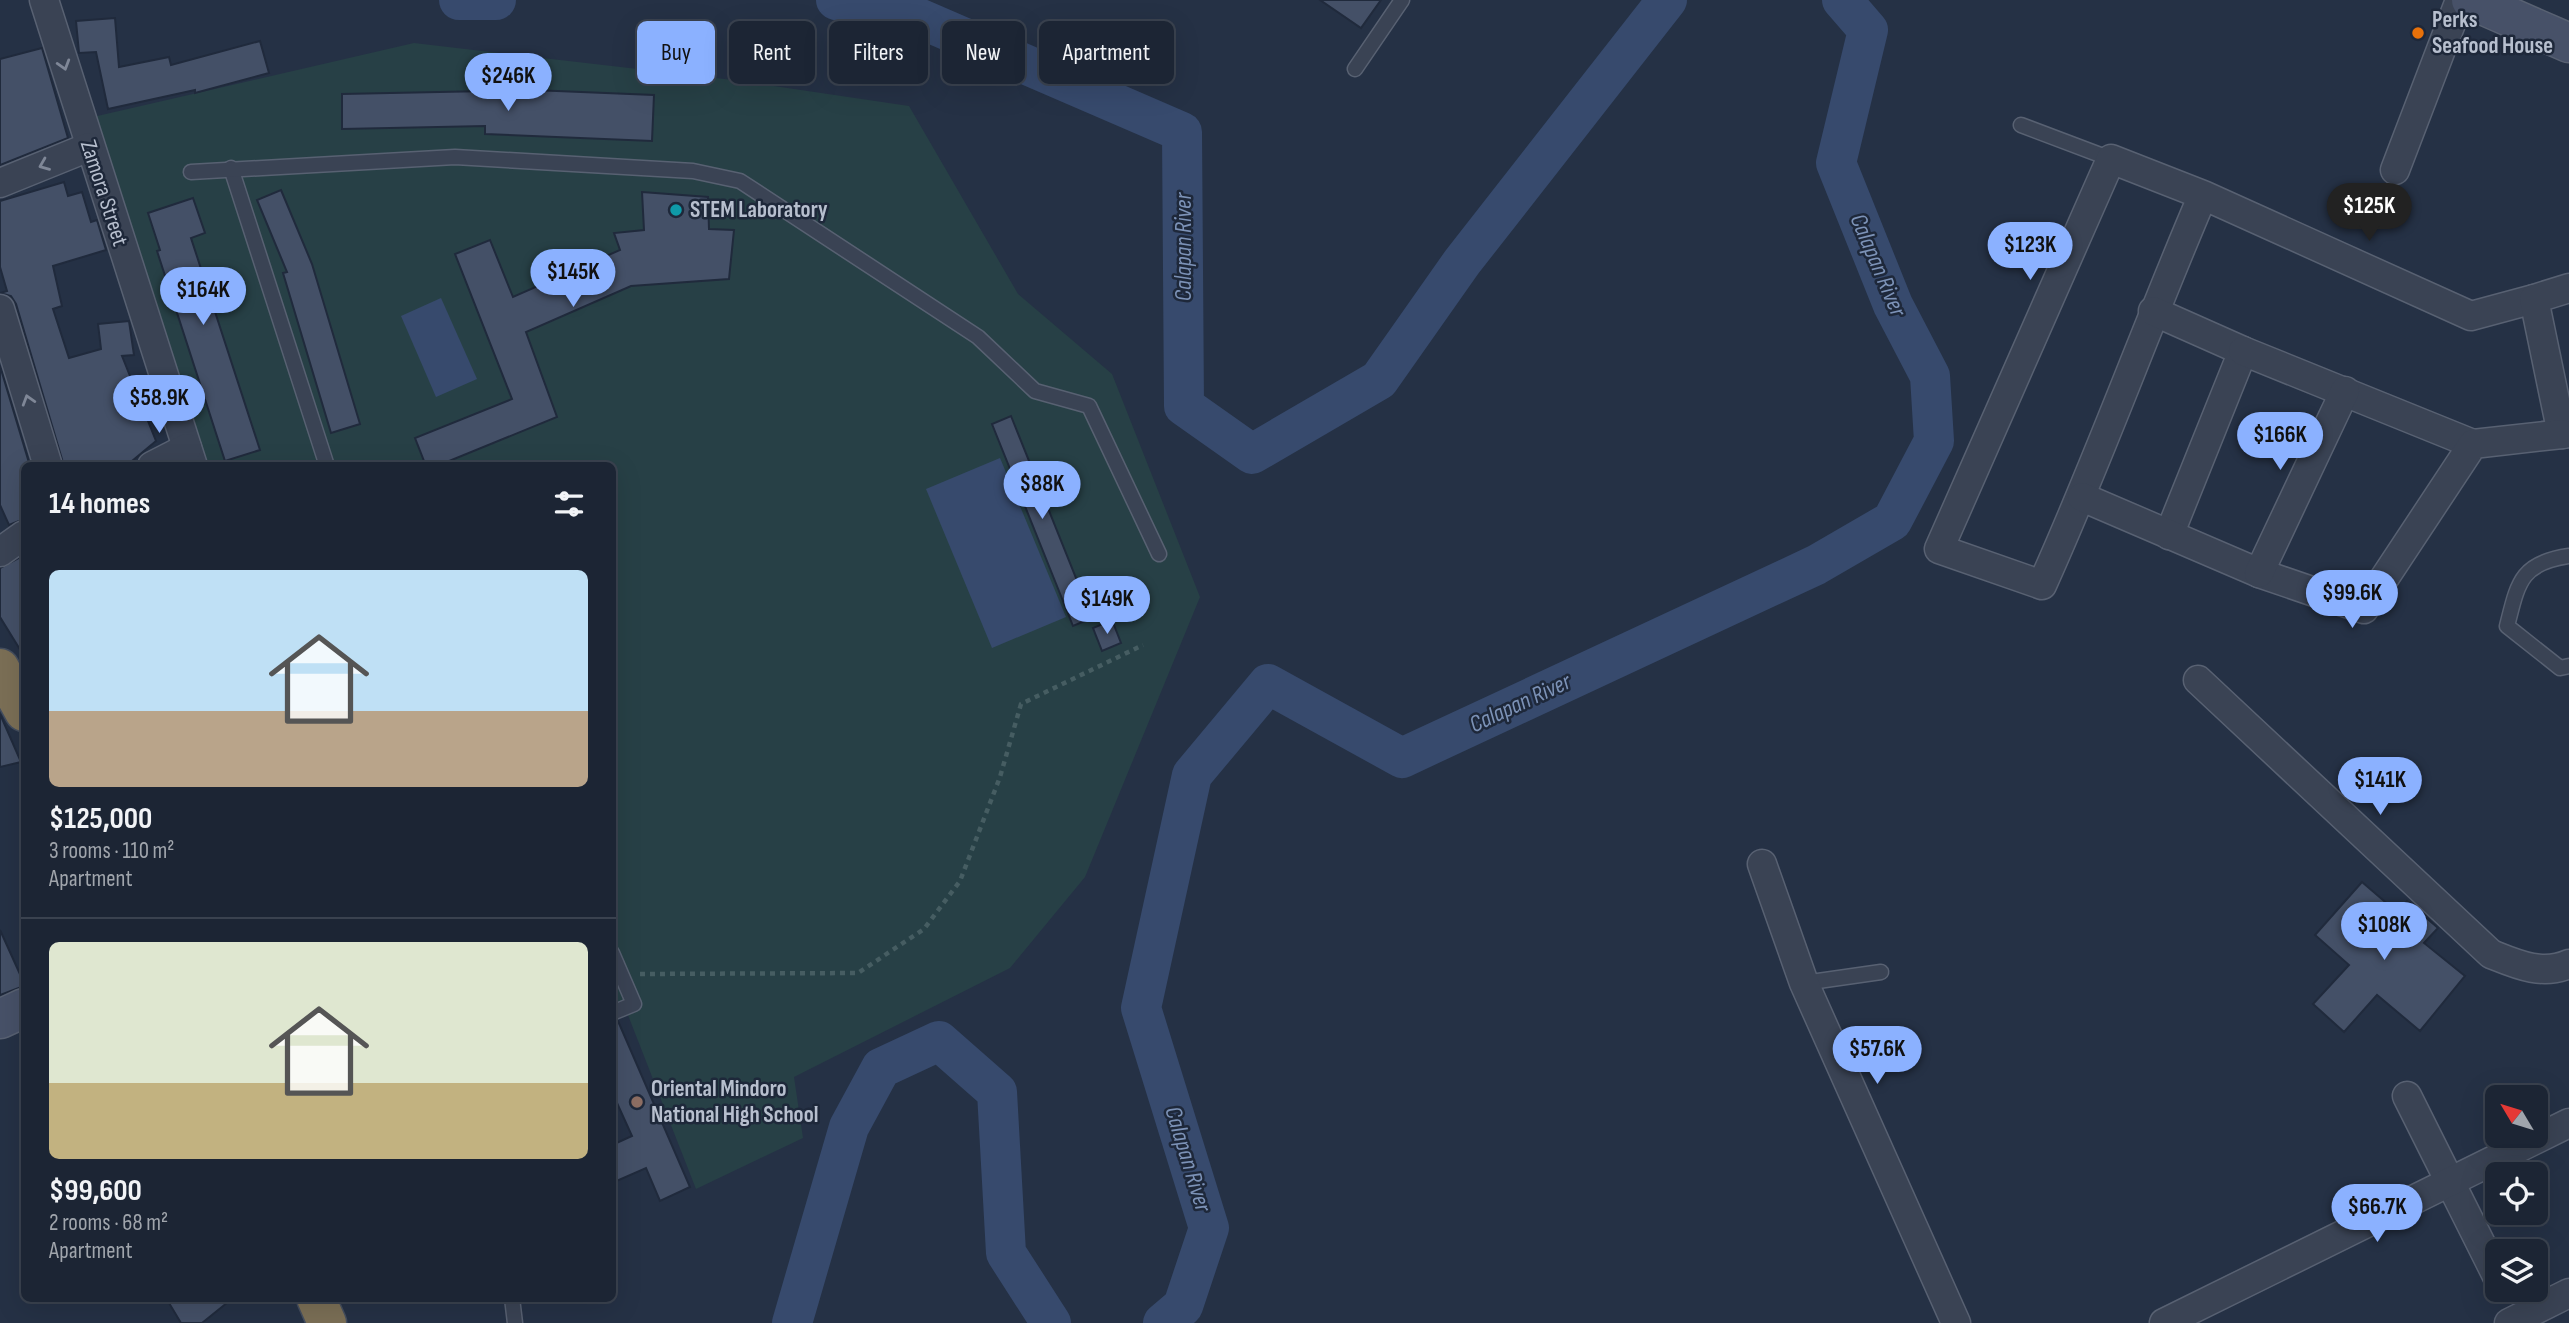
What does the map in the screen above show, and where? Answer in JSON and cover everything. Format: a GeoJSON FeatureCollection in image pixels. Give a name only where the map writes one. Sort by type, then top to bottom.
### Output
{"type":"FeatureCollection","features":[{"type":"Feature","properties":{"kind":"highway"},"geometry":{"type":"LineString","coordinates":[[0,668],[21,706]]}},
{"type":"Feature","properties":{"kind":"highway"},"geometry":{"type":"LineString","coordinates":[[318,1302],[327,1323]]}},
{"type":"Feature","properties":{"kind":"main road"},"geometry":{"type":"LineString","coordinates":[[2471,0],[2569,43]]}},
{"type":"Feature","properties":{"kind":"main road"},"geometry":{"type":"LineString","coordinates":[[0,1019],[21,1009]]}},
{"type":"Feature","properties":{"kind":"street","name":"Zamora Street"},"geometry":{"type":"LineString","coordinates":[[44,0],[190,457]]}},
{"type":"Feature","properties":{"kind":"street"},"geometry":{"type":"LineString","coordinates":[[2395,170],[2460,0]]}},
{"type":"Feature","properties":{"kind":"street"},"geometry":{"type":"LineString","coordinates":[[0,183],[89,147]]}},
{"type":"Feature","properties":{"kind":"street"},"geometry":{"type":"LineString","coordinates":[[2203,195],[2153,311],[2082,497],[2042,585],[1938,549],[2111,159],[2203,195],[2471,316],[2569,288]]}},
{"type":"Feature","properties":{"kind":"street"},"geometry":{"type":"LineString","coordinates":[[2153,311],[2243,351],[2473,444],[2566,433],[2534,299]]}},
{"type":"Feature","properties":{"kind":"street"},"geometry":{"type":"LineString","coordinates":[[0,309],[47,462]]}},
{"type":"Feature","properties":{"kind":"street"},"geometry":{"type":"LineString","coordinates":[[2169,535],[2243,351]]}},
{"type":"Feature","properties":{"kind":"street"},"geometry":{"type":"LineString","coordinates":[[2259,573],[2345,390]]}},
{"type":"Feature","properties":{"kind":"street"},"geometry":{"type":"LineString","coordinates":[[2082,497],[2259,573],[2364,609],[2473,444]]}},
{"type":"Feature","properties":{"kind":"street"},"geometry":{"type":"LineString","coordinates":[[169,462],[190,457]]}},
{"type":"Feature","properties":{"kind":"street"},"geometry":{"type":"LineString","coordinates":[[2198,680],[2491,954],[2529,969],[2560,968],[2569,964]]}},
{"type":"Feature","properties":{"kind":"street"},"geometry":{"type":"LineString","coordinates":[[1762,864],[1804,984],[1956,1323]]}},
{"type":"Feature","properties":{"kind":"street"},"geometry":{"type":"LineString","coordinates":[[2407,1096],[2485,1252]]}},
{"type":"Feature","properties":{"kind":"street"},"geometry":{"type":"LineString","coordinates":[[2164,1323],[2569,1123]]}},
{"type":"Feature","properties":{"kind":"street"},"geometry":{"type":"LineString","coordinates":[[2509,1302],[2516,1321],[2569,1293]]}},
{"type":"Feature","properties":{"kind":"lane"},"geometry":{"type":"LineString","coordinates":[[1354,69],[1402,0]]}},
{"type":"Feature","properties":{"kind":"lane"},"geometry":{"type":"LineString","coordinates":[[2021,125],[2111,159]]}},
{"type":"Feature","properties":{"kind":"lane"},"geometry":{"type":"LineString","coordinates":[[191,172],[455,157],[693,171],[740,181],[978,337],[1035,391],[1089,406],[1159,554]]}},
{"type":"Feature","properties":{"kind":"lane"},"geometry":{"type":"LineString","coordinates":[[231,168],[326,462]]}},
{"type":"Feature","properties":{"kind":"lane"},"geometry":{"type":"LineString","coordinates":[[2569,555],[2544,559],[2518,582],[2507,626],[2560,668],[2569,666]]}},
{"type":"Feature","properties":{"kind":"lane"},"geometry":{"type":"LineString","coordinates":[[616,962],[634,1004],[616,1011]]}},
{"type":"Feature","properties":{"kind":"lane"},"geometry":{"type":"LineString","coordinates":[[1804,984],[1881,972]]}},
{"type":"Feature","properties":{"kind":"lane"},"geometry":{"type":"LineString","coordinates":[[512,1302],[515,1323]]}},
{"type":"Feature","properties":{"kind":"path"},"geometry":{"type":"LineString","coordinates":[[621,974],[858,973],[924,929],[960,881],[1000,777],[1021,704],[1143,645]]}},
{"type":"Feature","properties":{"kind":"green space"},"geometry":{"type":"Polygon","coordinates":[[[414,43],[637,69],[637,84],[715,84],[715,78],[729,80],[729,84],[760,84],[909,106],[1018,294],[1112,374],[1200,597],[1085,877],[1010,968],[794,1077],[803,1138],[696,1189],[626,1010],[616,1015],[616,462],[206,462],[93,117],[414,43]]]}},
{"type":"Feature","properties":{"kind":"water"},"geometry":{"type":"Polygon","coordinates":[[[441,298],[477,379],[436,397],[401,316],[441,298]]]}},
{"type":"Feature","properties":{"kind":"water"},"geometry":{"type":"Polygon","coordinates":[[[1000,458],[1066,617],[992,648],[926,489],[1000,458]]]}},
{"type":"Feature","properties":{"kind":"building"},"geometry":{"type":"Polygon","coordinates":[[[1320,0],[1381,0],[1361,28],[1320,0]]]}},
{"type":"Feature","properties":{"kind":"building"},"geometry":{"type":"Polygon","coordinates":[[[115,18],[119,67],[169,57],[171,65],[260,41],[269,73],[195,93],[195,90],[108,109],[96,52],[79,53],[76,21],[115,18]]]}},
{"type":"Feature","properties":{"kind":"building"},"geometry":{"type":"Polygon","coordinates":[[[42,48],[68,138],[0,165],[0,59],[42,48]]]}},
{"type":"Feature","properties":{"kind":"building"},"geometry":{"type":"Polygon","coordinates":[[[487,88],[654,95],[652,141],[485,134],[485,126],[342,129],[342,94],[487,91],[487,88]]]}},
{"type":"Feature","properties":{"kind":"building"},"geometry":{"type":"Polygon","coordinates":[[[64,182],[68,196],[82,192],[91,222],[97,220],[106,250],[53,266],[62,306],[53,309],[69,358],[101,349],[98,324],[129,321],[134,355],[122,356],[156,441],[131,462],[63,462],[16,304],[11,296],[0,293],[7,291],[0,267],[0,201],[64,182]]]}},
{"type":"Feature","properties":{"kind":"building"},"geometry":{"type":"Polygon","coordinates":[[[281,190],[312,264],[360,424],[331,433],[283,273],[287,272],[257,200],[281,190]]]}},
{"type":"Feature","properties":{"kind":"building"},"geometry":{"type":"Polygon","coordinates":[[[642,192],[708,197],[709,229],[734,230],[729,279],[631,286],[526,332],[557,417],[447,462],[424,462],[415,438],[512,399],[455,254],[490,240],[513,297],[620,250],[614,233],[644,230],[642,192]]]}},
{"type":"Feature","properties":{"kind":"building"},"geometry":{"type":"Polygon","coordinates":[[[193,198],[205,233],[191,238],[260,450],[225,461],[157,251],[160,250],[148,213],[193,198]]]}},
{"type":"Feature","properties":{"kind":"building"},"geometry":{"type":"Polygon","coordinates":[[[0,366],[29,462],[21,462],[21,520],[9,525],[0,505],[0,366]]]}},
{"type":"Feature","properties":{"kind":"building"},"geometry":{"type":"Polygon","coordinates":[[[1011,416],[1092,618],[1073,626],[992,424],[1011,416]]]}},
{"type":"Feature","properties":{"kind":"building"},"geometry":{"type":"Polygon","coordinates":[[[21,557],[21,651],[0,617],[0,568],[21,557]]]}},
{"type":"Feature","properties":{"kind":"building"},"geometry":{"type":"Polygon","coordinates":[[[1112,620],[1121,643],[1102,651],[1093,628],[1112,620]]]}},
{"type":"Feature","properties":{"kind":"building"},"geometry":{"type":"Polygon","coordinates":[[[0,714],[21,762],[0,767],[0,714]]]}},
{"type":"Feature","properties":{"kind":"building"},"geometry":{"type":"Polygon","coordinates":[[[2362,882],[2397,912],[2407,901],[2438,928],[2424,943],[2465,976],[2420,1031],[2377,995],[2344,1032],[2313,1004],[2349,965],[2315,935],[2362,882]]]}},
{"type":"Feature","properties":{"kind":"building"},"geometry":{"type":"Polygon","coordinates":[[[0,930],[21,976],[21,987],[0,995],[0,930]]]}},
{"type":"Feature","properties":{"kind":"building"},"geometry":{"type":"Polygon","coordinates":[[[616,1021],[690,1187],[660,1201],[646,1168],[616,1181],[616,1143],[632,1136],[616,1101],[616,1021]]]}},
{"type":"Feature","properties":{"kind":"building"},"geometry":{"type":"Polygon","coordinates":[[[168,1302],[228,1302],[202,1323],[181,1323],[168,1302]]]}},
{"type":"Feature","properties":{"kind":"waterway","name":"Calapan River"},"geometry":{"type":"LineString","coordinates":[[459,0],[496,0]]}},
{"type":"Feature","properties":{"kind":"waterway","name":"Calapan River"},"geometry":{"type":"LineString","coordinates":[[836,0],[907,13],[1182,132],[1184,406],[1252,454],[1379,380],[1462,262],[1667,0]]}},
{"type":"Feature","properties":{"kind":"waterway","name":"Calapan River"},"geometry":{"type":"LineString","coordinates":[[1163,1323],[1183,1306],[1209,1228],[1141,1008],[1192,775],[1268,684],[1402,758],[1816,565],[1892,521],[1934,441],[1930,376],[1893,305],[1836,163],[1868,30],[1842,0]]}},
{"type":"Feature","properties":{"kind":"waterway","name":"Calapan River"},"geometry":{"type":"LineString","coordinates":[[792,1323],[849,1127],[881,1068],[939,1041],[997,1092],[1006,1253],[1051,1323]]}},
{"type":"Feature","properties":{"kind":"place","name":"Perks Seafood House"},"geometry":{"type":"Point","coordinates":[2418,33]}},
{"type":"Feature","properties":{"kind":"place","name":"STEM Laboratory"},"geometry":{"type":"Point","coordinates":[676,210]}},
{"type":"Feature","properties":{"kind":"place","name":"Oriental Mindoro National High School"},"geometry":{"type":"Point","coordinates":[637,1102]}}]}
